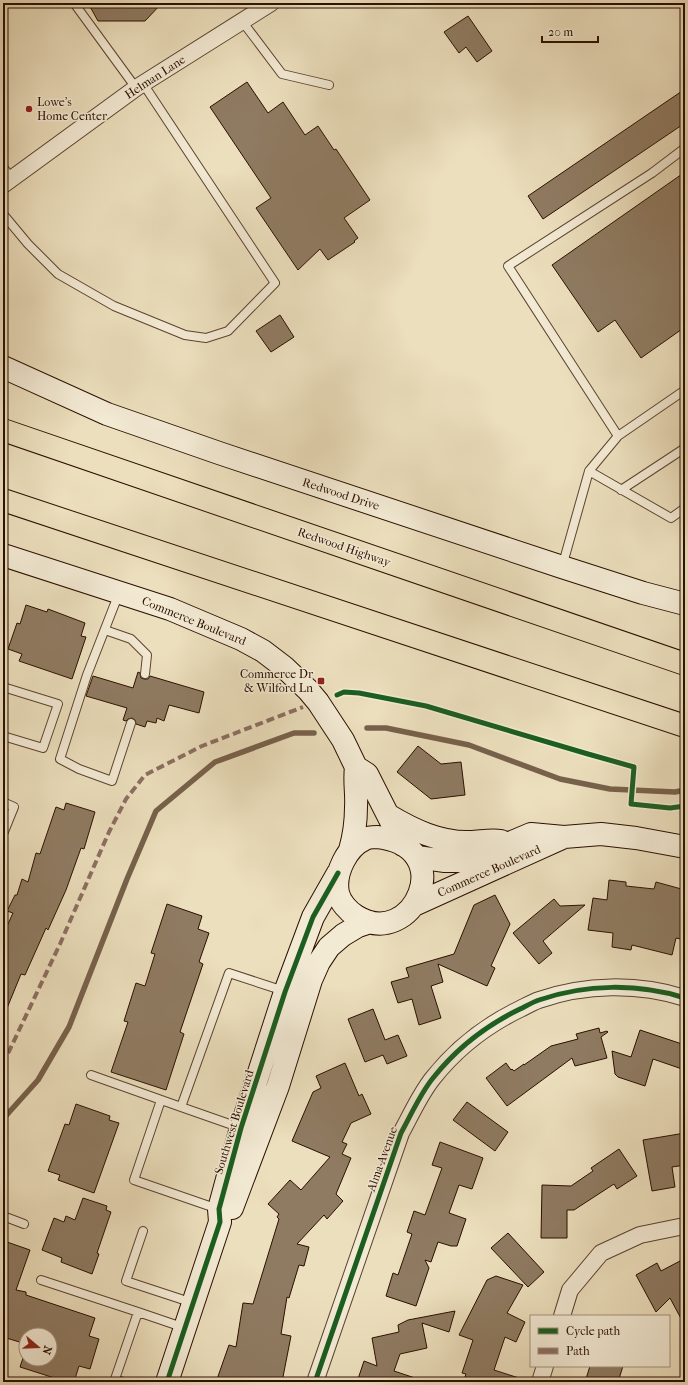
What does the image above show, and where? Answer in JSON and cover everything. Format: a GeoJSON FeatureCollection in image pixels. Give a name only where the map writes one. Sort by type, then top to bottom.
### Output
{"type":"FeatureCollection","features":[{"type":"Feature","properties":{"kind":"highway","name":"Redwood Highway"},"geometry":{"type":"LineString","coordinates":[[3,429],[685,664]]}},
{"type":"Feature","properties":{"kind":"highway"},"geometry":{"type":"LineString","coordinates":[[3,500],[685,726]]}},
{"type":"Feature","properties":{"kind":"street","name":"Helman Lane"},"geometry":{"type":"LineString","coordinates":[[6,177],[140,87],[271,3]]}},
{"type":"Feature","properties":{"kind":"street","name":"Redwood Drive"},"geometry":{"type":"LineString","coordinates":[[3,367],[107,414],[562,567],[685,604]]}},
{"type":"Feature","properties":{"kind":"street","name":"Commerce Boulevard"},"geometry":{"type":"LineString","coordinates":[[3,555],[170,609],[241,639],[263,651],[284,667],[318,702],[343,740],[356,767],[366,774],[388,815],[410,851],[420,864],[423,873],[420,895],[407,913],[390,922],[370,922],[359,918],[350,912],[342,903],[336,886],[338,873],[350,850],[356,822],[356,767]]}},
{"type":"Feature","properties":{"kind":"street"},"geometry":{"type":"LineString","coordinates":[[388,815],[405,825],[436,838],[470,842],[495,840],[512,842]]}},
{"type":"Feature","properties":{"kind":"street","name":"Commerce Boulevard"},"geometry":{"type":"LineString","coordinates":[[350,850],[366,838],[377,837],[387,838],[410,851],[445,861],[462,861],[474,858],[530,834],[564,837],[600,834],[636,838],[685,847]]}},
{"type":"Feature","properties":{"kind":"street","name":"Commerce Boulevard"},"geometry":{"type":"LineString","coordinates":[[414,905],[564,837]]}},
{"type":"Feature","properties":{"kind":"street","name":"Southwest Boulevard"},"geometry":{"type":"LineString","coordinates":[[167,1382],[194,1303],[219,1216],[241,1128],[285,992],[313,917],[338,873]]}},
{"type":"Feature","properties":{"kind":"street","name":"Southwest Boulevard"},"geometry":{"type":"LineString","coordinates":[[219,1216],[230,1213],[278,1086],[311,980],[319,962],[329,947],[343,935],[358,926],[370,922]]}},
{"type":"Feature","properties":{"kind":"street","name":"Alma Avenue"},"geometry":{"type":"LineString","coordinates":[[315,1382],[401,1133],[415,1106],[432,1079],[455,1054],[504,1017],[538,1000],[570,992],[620,987],[671,993],[685,998]]}},
{"type":"Feature","properties":{"kind":"street"},"geometry":{"type":"LineString","coordinates":[[562,1315],[570,1290],[601,1253],[640,1235],[679,1227],[685,1228]]}},
{"type":"Feature","properties":{"kind":"street"},"geometry":{"type":"LineString","coordinates":[[540,1382],[546,1367]]}},
{"type":"Feature","properties":{"kind":"lane"},"geometry":{"type":"LineString","coordinates":[[3,214],[19,234],[58,274],[114,306],[185,335],[206,338],[228,331],[275,283],[140,87],[74,3]]}},
{"type":"Feature","properties":{"kind":"lane"},"geometry":{"type":"LineString","coordinates":[[242,22],[282,74],[329,85]]}},
{"type":"Feature","properties":{"kind":"lane"},"geometry":{"type":"LineString","coordinates":[[618,436],[508,266],[652,173],[685,148]]}},
{"type":"Feature","properties":{"kind":"lane"},"geometry":{"type":"LineString","coordinates":[[562,567],[589,471],[618,436],[685,390]]}},
{"type":"Feature","properties":{"kind":"lane"},"geometry":{"type":"LineString","coordinates":[[622,490],[685,448]]}},
{"type":"Feature","properties":{"kind":"lane"},"geometry":{"type":"LineString","coordinates":[[589,471],[671,518],[685,508]]}},
{"type":"Feature","properties":{"kind":"lane"},"geometry":{"type":"LineString","coordinates":[[119,593],[87,674],[60,759],[79,769],[112,781],[131,723]]}},
{"type":"Feature","properties":{"kind":"lane"},"geometry":{"type":"LineString","coordinates":[[105,630],[131,639],[147,656],[145,674]]}},
{"type":"Feature","properties":{"kind":"lane"},"geometry":{"type":"LineString","coordinates":[[3,687],[58,704],[43,748],[3,736]]}},
{"type":"Feature","properties":{"kind":"lane"},"geometry":{"type":"LineString","coordinates":[[3,802],[14,807],[3,834]]}},
{"type":"Feature","properties":{"kind":"lane"},"geometry":{"type":"LineString","coordinates":[[181,1107],[229,973],[285,992]]}},
{"type":"Feature","properties":{"kind":"lane"},"geometry":{"type":"LineString","coordinates":[[91,1075],[241,1128]]}},
{"type":"Feature","properties":{"kind":"lane"},"geometry":{"type":"LineString","coordinates":[[161,1100],[134,1180],[219,1216]]}},
{"type":"Feature","properties":{"kind":"lane"},"geometry":{"type":"LineString","coordinates":[[3,1216],[24,1224]]}},
{"type":"Feature","properties":{"kind":"lane"},"geometry":{"type":"LineString","coordinates":[[143,1231],[126,1281],[194,1303]]}},
{"type":"Feature","properties":{"kind":"lane"},"geometry":{"type":"LineString","coordinates":[[41,1280],[186,1328]]}},
{"type":"Feature","properties":{"kind":"lane"},"geometry":{"type":"LineString","coordinates":[[117,1381],[138,1312]]}},
{"type":"Feature","properties":{"kind":"building"},"geometry":{"type":"Polygon","coordinates":[[[88,3],[162,3],[145,21],[98,21],[88,3]]]}},
{"type":"Feature","properties":{"kind":"building"},"geometry":{"type":"Polygon","coordinates":[[[468,16],[492,51],[477,62],[466,47],[459,53],[444,32],[468,16]]]}},
{"type":"Feature","properties":{"kind":"building"},"geometry":{"type":"Polygon","coordinates":[[[247,82],[268,113],[283,102],[305,135],[318,126],[334,150],[336,149],[370,200],[344,218],[358,238],[354,241],[355,242],[328,260],[320,249],[298,270],[256,208],[271,198],[210,107],[247,82]]]}},
{"type":"Feature","properties":{"kind":"building"},"geometry":{"type":"Polygon","coordinates":[[[685,89],[685,123],[543,219],[528,196],[685,89]]]}},
{"type":"Feature","properties":{"kind":"building"},"geometry":{"type":"Polygon","coordinates":[[[685,172],[685,327],[641,358],[615,320],[598,332],[552,265],[685,172]]]}},
{"type":"Feature","properties":{"kind":"building"},"geometry":{"type":"Polygon","coordinates":[[[280,315],[294,337],[271,352],[256,331],[280,315]]]}},
{"type":"Feature","properties":{"kind":"building"},"geometry":{"type":"Polygon","coordinates":[[[26,605],[47,612],[48,609],[85,623],[81,636],[86,637],[72,679],[19,661],[22,654],[8,649],[17,623],[20,624],[26,605]]]}},
{"type":"Feature","properties":{"kind":"building"},"geometry":{"type":"Polygon","coordinates":[[[138,672],[140,673],[141,678],[144,679],[148,679],[150,676],[204,692],[199,713],[169,705],[164,721],[157,718],[156,723],[147,721],[145,727],[136,724],[135,720],[132,718],[126,721],[123,720],[127,708],[86,696],[93,676],[133,688],[138,672]]]}},
{"type":"Feature","properties":{"kind":"building"},"geometry":{"type":"Polygon","coordinates":[[[418,746],[441,764],[461,762],[465,795],[431,799],[397,772],[418,746]]]}},
{"type":"Feature","properties":{"kind":"building"},"geometry":{"type":"Polygon","coordinates":[[[66,803],[95,812],[84,849],[81,848],[66,890],[48,930],[46,928],[25,975],[21,974],[3,1018],[3,935],[13,913],[7,911],[15,895],[17,895],[22,879],[28,882],[36,853],[40,854],[56,807],[64,810],[66,803]]]}},
{"type":"Feature","properties":{"kind":"building"},"geometry":{"type":"Polygon","coordinates":[[[609,880],[626,882],[626,886],[654,889],[656,882],[685,890],[685,940],[676,938],[672,955],[632,945],[631,950],[612,947],[613,933],[588,930],[593,898],[607,900],[609,880]]]}},
{"type":"Feature","properties":{"kind":"building"},"geometry":{"type":"Polygon","coordinates":[[[495,895],[510,924],[491,966],[495,968],[487,986],[438,964],[443,982],[431,986],[441,1018],[419,1025],[412,999],[398,1003],[391,982],[409,977],[406,968],[454,954],[474,905],[495,895]]]}},
{"type":"Feature","properties":{"kind":"building"},"geometry":{"type":"Polygon","coordinates":[[[554,899],[560,906],[585,905],[543,941],[552,953],[539,964],[513,933],[554,899]]]}},
{"type":"Feature","properties":{"kind":"building"},"geometry":{"type":"Polygon","coordinates":[[[167,904],[202,916],[198,929],[209,933],[199,962],[203,964],[180,1032],[184,1034],[166,1090],[111,1072],[128,1022],[124,1021],[136,983],[145,986],[155,954],[151,953],[167,904]]]}},
{"type":"Feature","properties":{"kind":"building"},"geometry":{"type":"Polygon","coordinates":[[[373,1009],[385,1040],[398,1035],[407,1056],[387,1064],[383,1055],[365,1062],[348,1019],[373,1009]]]}},
{"type":"Feature","properties":{"kind":"building"},"geometry":{"type":"Polygon","coordinates":[[[599,1028],[600,1033],[608,1032],[601,1037],[607,1058],[575,1066],[572,1058],[507,1106],[486,1078],[506,1063],[511,1070],[512,1069],[514,1071],[551,1046],[578,1039],[576,1034],[599,1028]]]}},
{"type":"Feature","properties":{"kind":"building"},"geometry":{"type":"Polygon","coordinates":[[[640,1030],[685,1045],[685,1070],[653,1059],[645,1086],[618,1077],[615,1074],[612,1051],[631,1057],[640,1030]]]}},
{"type":"Feature","properties":{"kind":"building"},"geometry":{"type":"Polygon","coordinates":[[[345,1063],[359,1096],[362,1094],[371,1114],[351,1123],[342,1142],[347,1144],[342,1154],[351,1158],[336,1194],[343,1201],[327,1219],[324,1215],[297,1244],[309,1247],[304,1266],[299,1265],[289,1298],[287,1297],[281,1334],[291,1336],[282,1382],[216,1382],[229,1345],[236,1347],[243,1303],[253,1304],[279,1219],[277,1217],[279,1214],[268,1204],[290,1180],[301,1190],[330,1157],[292,1141],[313,1092],[321,1088],[316,1076],[345,1063]]]}},
{"type":"Feature","properties":{"kind":"building"},"geometry":{"type":"Polygon","coordinates":[[[467,1102],[508,1132],[495,1151],[453,1120],[467,1102]]]}},
{"type":"Feature","properties":{"kind":"building"},"geometry":{"type":"Polygon","coordinates":[[[76,1104],[110,1116],[109,1120],[119,1123],[94,1193],[58,1180],[60,1175],[48,1171],[65,1124],[69,1125],[76,1104]]]}},
{"type":"Feature","properties":{"kind":"building"},"geometry":{"type":"Polygon","coordinates":[[[685,1133],[685,1165],[672,1167],[675,1187],[652,1191],[643,1140],[685,1133]]]}},
{"type":"Feature","properties":{"kind":"building"},"geometry":{"type":"Polygon","coordinates":[[[440,1142],[483,1158],[472,1189],[459,1185],[449,1213],[466,1219],[457,1246],[451,1246],[438,1242],[431,1262],[425,1260],[429,1268],[416,1306],[386,1296],[393,1273],[398,1275],[412,1234],[407,1232],[414,1211],[425,1215],[442,1168],[432,1165],[440,1142]]]}},
{"type":"Feature","properties":{"kind":"building"},"geometry":{"type":"Polygon","coordinates":[[[619,1149],[637,1176],[617,1189],[614,1184],[574,1210],[567,1210],[567,1238],[541,1238],[542,1185],[571,1186],[593,1171],[591,1168],[619,1149]]]}},
{"type":"Feature","properties":{"kind":"building"},"geometry":{"type":"Polygon","coordinates":[[[83,1198],[107,1206],[106,1210],[111,1212],[97,1253],[99,1254],[92,1274],[61,1262],[62,1258],[42,1250],[54,1218],[64,1222],[66,1216],[75,1220],[83,1198]]]}},
{"type":"Feature","properties":{"kind":"building"},"geometry":{"type":"Polygon","coordinates":[[[508,1233],[544,1272],[528,1287],[491,1248],[508,1233]]]}},
{"type":"Feature","properties":{"kind":"building"},"geometry":{"type":"Polygon","coordinates":[[[7,1242],[30,1250],[16,1290],[26,1292],[26,1295],[95,1318],[89,1336],[99,1339],[90,1369],[79,1366],[74,1382],[67,1382],[20,1367],[58,1367],[58,1327],[18,1327],[18,1342],[3,1337],[3,1255],[7,1242]]]}},
{"type":"Feature","properties":{"kind":"building"},"geometry":{"type":"Polygon","coordinates":[[[680,1261],[685,1270],[685,1326],[670,1298],[656,1312],[636,1275],[657,1263],[661,1271],[680,1261]]]}},
{"type":"Feature","properties":{"kind":"building"},"geometry":{"type":"Polygon","coordinates":[[[496,1276],[523,1285],[507,1313],[525,1322],[516,1342],[505,1337],[494,1370],[522,1379],[521,1382],[481,1382],[465,1377],[466,1374],[462,1373],[473,1340],[459,1335],[487,1280],[496,1276]]]}},
{"type":"Feature","properties":{"kind":"building"},"geometry":{"type":"Polygon","coordinates":[[[455,1311],[449,1332],[422,1323],[427,1348],[400,1354],[394,1371],[418,1379],[418,1382],[357,1382],[364,1361],[377,1366],[372,1338],[399,1332],[398,1325],[408,1320],[455,1311]]]}},
{"type":"Feature","properties":{"kind":"building"},"geometry":{"type":"Polygon","coordinates":[[[590,1367],[623,1367],[618,1382],[585,1382],[590,1367]]]}},
{"type":"Feature","properties":{"kind":"waterway"},"geometry":{"type":"LineString","coordinates":[[367,728],[386,728],[469,745],[560,779],[610,789],[675,792],[685,790]]}},
{"type":"Feature","properties":{"kind":"waterway"},"geometry":{"type":"LineString","coordinates":[[3,1119],[38,1080],[69,1027],[127,879],[156,811],[215,762],[294,733],[314,733]]}},
{"type":"Feature","properties":{"kind":"marked path"},"geometry":{"type":"LineString","coordinates":[[3,1064],[60,944],[109,832],[126,799],[145,775],[202,746],[303,707]]}},
{"type":"Feature","properties":{"kind":"cycle path"},"geometry":{"type":"LineString","coordinates":[[337,695],[344,692],[359,693],[426,706],[634,767],[631,804],[670,808],[685,806]]}},
{"type":"Feature","properties":{"kind":"cycle path"},"geometry":{"type":"LineString","coordinates":[[167,1382],[220,1222],[219,1209],[241,1128],[285,992],[313,917],[338,873]]}},
{"type":"Feature","properties":{"kind":"cycle path"},"geometry":{"type":"LineString","coordinates":[[315,1382],[401,1133],[428,1084],[442,1067],[484,1030],[508,1015],[539,1000],[575,991],[612,987],[649,990],[685,998]]}},
{"type":"Feature","properties":{"kind":"place","name":"Lowe's Home Center"},"geometry":{"type":"Point","coordinates":[29,109]}},
{"type":"Feature","properties":{"kind":"place","name":"Commerce Dr & Wilford Ln"},"geometry":{"type":"Point","coordinates":[321,681]}}]}
